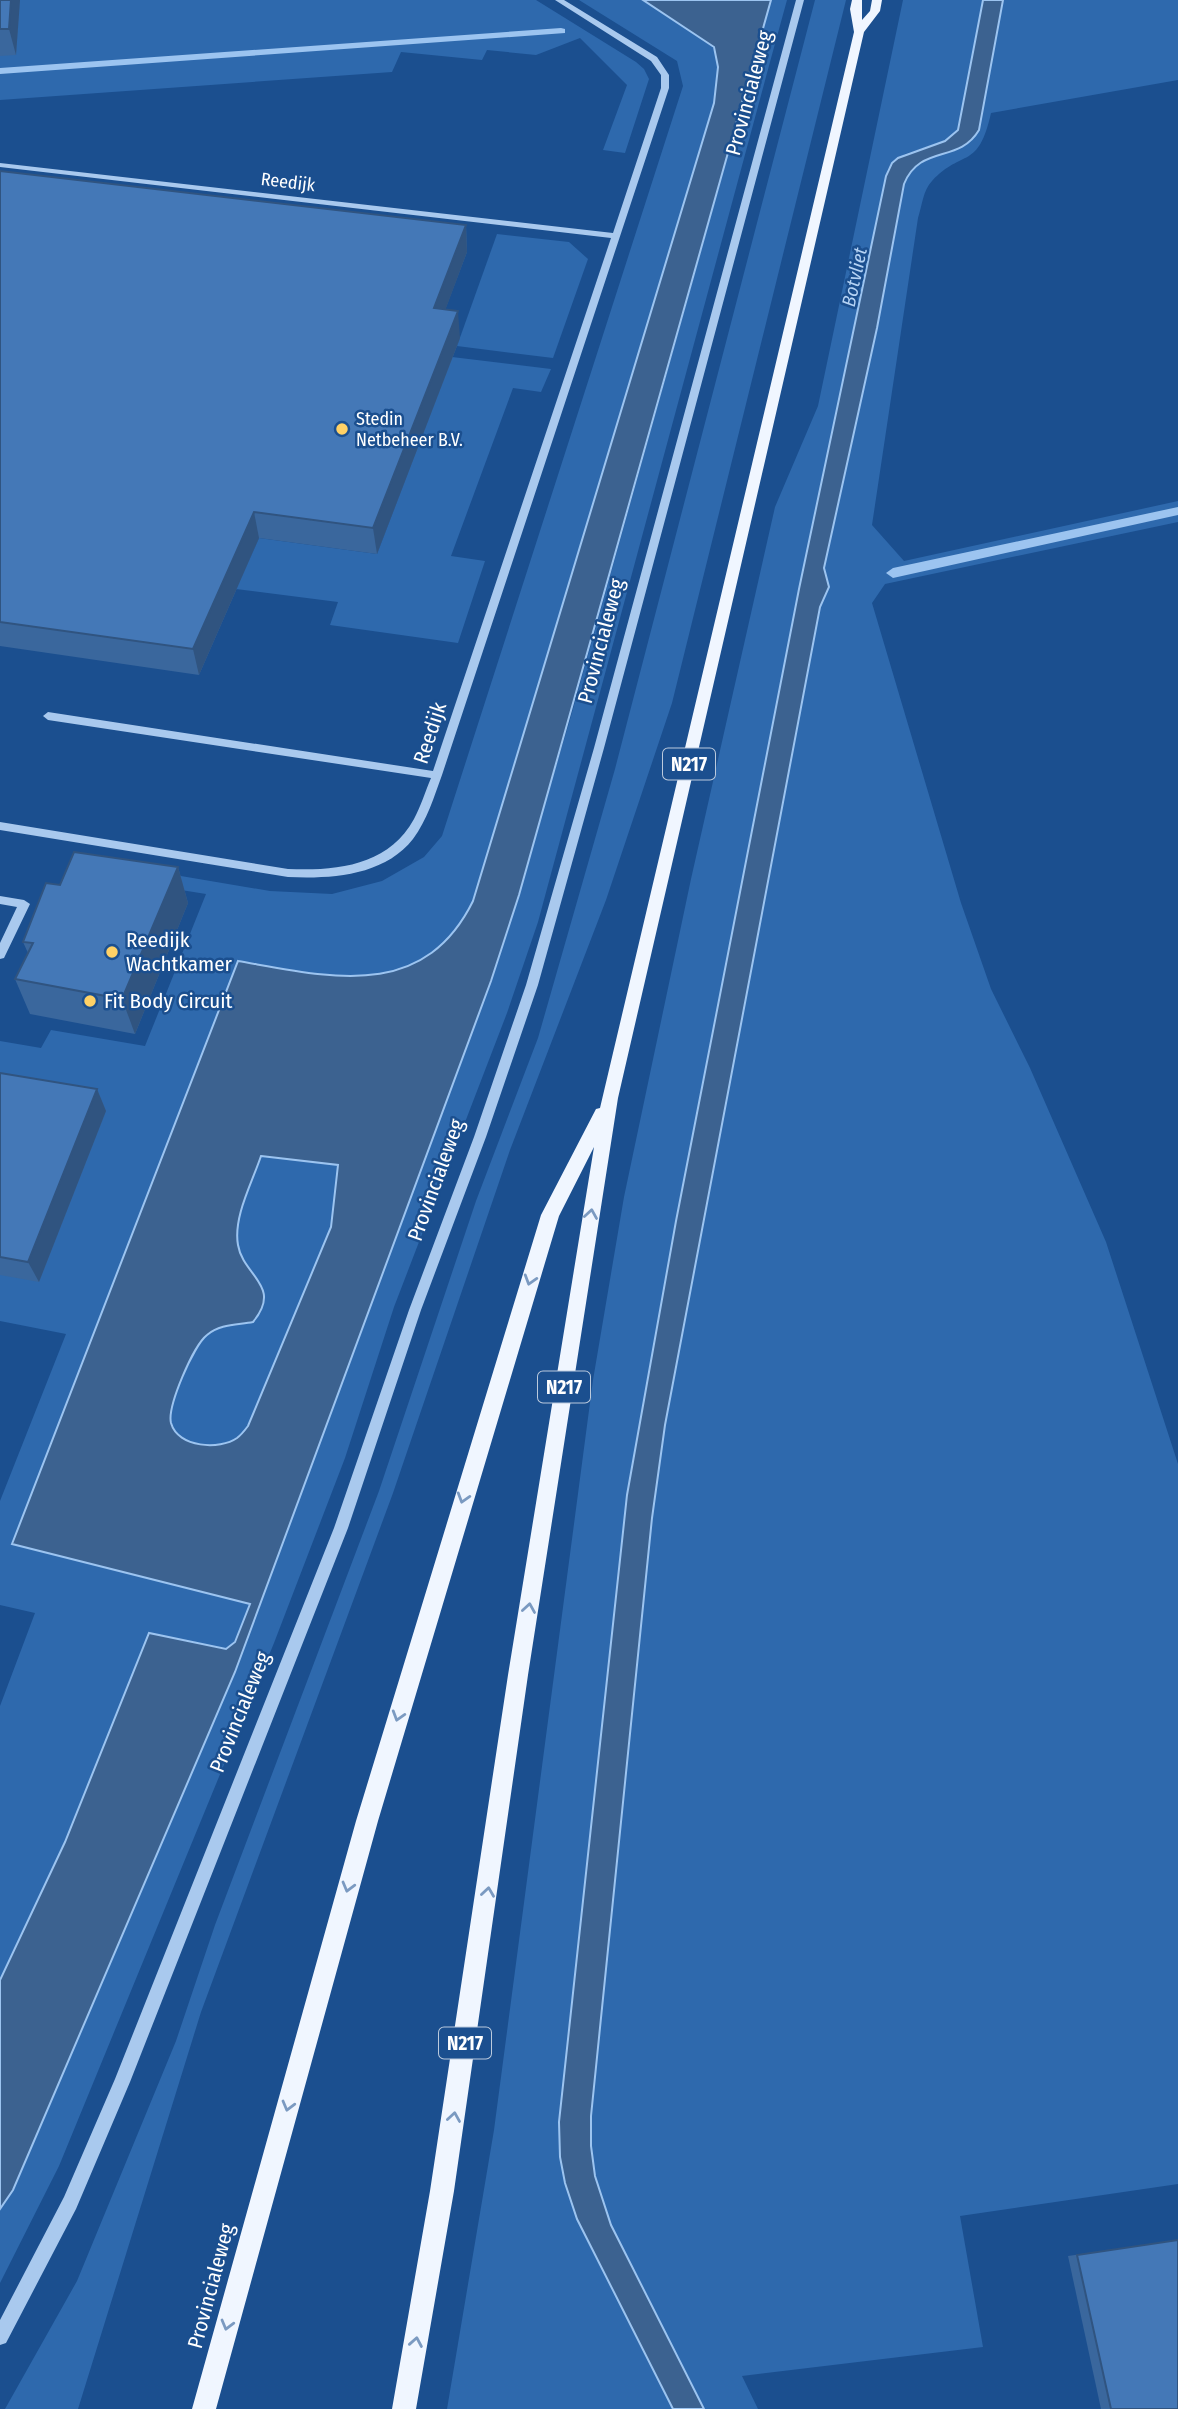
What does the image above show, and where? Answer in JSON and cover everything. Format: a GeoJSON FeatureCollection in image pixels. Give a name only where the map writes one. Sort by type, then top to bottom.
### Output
{"type":"FeatureCollection","features":[{"type":"Feature","properties":{"kind":"main road","name":"Provincialeweg"},"geometry":{"type":"LineString","coordinates":[[404,2409],[447,2165],[518,1675],[610,1098],[859,32],[855,9],[857,0]]}},
{"type":"Feature","properties":{"kind":"main road","name":"Provincialeweg"},"geometry":{"type":"LineString","coordinates":[[859,32],[875,11],[877,0]]}},
{"type":"Feature","properties":{"kind":"main road","name":"Provincialeweg"},"geometry":{"type":"LineString","coordinates":[[204,2409],[367,1821],[550,1215],[610,1098]]}},
{"type":"Feature","properties":{"kind":"street","name":"Reedijk"},"geometry":{"type":"LineString","coordinates":[[0,826],[288,873],[328,875],[345,873],[375,862],[400,845],[419,821],[437,775],[661,103],[666,75],[660,64],[646,52],[559,0]]}},
{"type":"Feature","properties":{"kind":"street","name":"Provincialeweg"},"geometry":{"type":"LineString","coordinates":[[0,2337],[70,2203],[122,2082],[341,1528],[415,1310],[485,1124],[532,985],[592,774],[800,0]]}},
{"type":"Feature","properties":{"kind":"street","name":"Reedijk"},"geometry":{"type":"LineString","coordinates":[[0,165],[615,236]]}},
{"type":"Feature","properties":{"kind":"street"},"geometry":{"type":"LineString","coordinates":[[48,716],[437,775]]}},
{"type":"Feature","properties":{"kind":"street"},"geometry":{"type":"LineString","coordinates":[[0,900],[24,904],[0,955]]}},
{"type":"Feature","properties":{"kind":"shaded area"},"geometry":{"type":"Polygon","coordinates":[[[0,0],[536,0],[636,62],[644,69],[649,79],[625,153],[603,150],[627,85],[580,38],[536,55],[487,50],[482,60],[401,52],[392,72],[0,100],[0,0]]]}},
{"type":"Feature","properties":{"kind":"shaded area"},"geometry":{"type":"Polygon","coordinates":[[[579,0],[643,0],[708,41],[716,54],[717,62],[714,103],[473,901],[452,933],[428,955],[401,969],[371,975],[340,976],[238,961],[13,1544],[250,1603],[237,1638],[221,1650],[65,1842],[0,1980],[0,1706],[35,1613],[0,1605],[0,1501],[66,1334],[0,1321],[0,1041],[41,1048],[51,1030],[145,1046],[206,894],[81,874],[75,858],[270,891],[332,894],[382,881],[424,857],[442,836],[683,86],[677,61],[579,0]]]}},
{"type":"Feature","properties":{"kind":"shaded area"},"geometry":{"type":"Polygon","coordinates":[[[643,0],[771,0],[519,895],[491,981],[235,1672],[13,2190],[0,2209],[0,1980],[65,1842],[149,1633],[226,1649],[235,1642],[250,1604],[12,1544],[238,961],[340,976],[371,975],[401,969],[428,955],[452,933],[473,901],[714,103],[718,67],[714,47],[643,0]],[[261,1156],[244,1200],[237,1234],[241,1256],[263,1290],[261,1310],[253,1322],[217,1329],[201,1341],[188,1363],[173,1404],[171,1423],[182,1438],[200,1444],[220,1444],[237,1438],[248,1426],[331,1227],[338,1165],[261,1156]]]}},
{"type":"Feature","properties":{"kind":"shaded area"},"geometry":{"type":"Polygon","coordinates":[[[771,0],[787,0],[538,922],[507,1013],[394,1307],[345,1458],[274,1643],[59,2166],[0,2283],[0,2209],[235,1672],[491,981],[569,723],[771,0]]]}},
{"type":"Feature","properties":{"kind":"shaded area"},"geometry":{"type":"Polygon","coordinates":[[[815,0],[846,0],[672,703],[606,900],[510,1150],[393,1493],[201,2012],[78,2409],[5,2409],[77,2281],[176,2041],[215,1925],[379,1491],[476,1201],[538,1038],[615,769],[815,0]]]}},
{"type":"Feature","properties":{"kind":"shaded area"},"geometry":{"type":"Polygon","coordinates":[[[903,0],[983,0],[958,130],[945,141],[905,154],[888,169],[799,589],[627,1495],[559,2122],[560,2157],[577,2219],[673,2409],[447,2409],[494,2130],[593,1380],[624,1197],[691,879],[775,507],[818,406],[903,0]]]}},
{"type":"Feature","properties":{"kind":"shaded area"},"geometry":{"type":"Polygon","coordinates":[[[983,0],[1003,0],[979,130],[961,147],[920,163],[904,184],[877,328],[824,568],[829,587],[820,607],[665,1425],[652,1518],[591,2116],[591,2146],[595,2176],[611,2225],[704,2409],[673,2409],[577,2219],[560,2157],[559,2122],[627,1495],[676,1221],[799,589],[886,176],[892,163],[898,158],[945,141],[958,130],[983,0]]]}},
{"type":"Feature","properties":{"kind":"shaded area"},"geometry":{"type":"Polygon","coordinates":[[[1003,0],[1178,0],[1178,80],[991,113],[981,143],[975,151],[943,171],[929,185],[918,218],[872,525],[904,561],[1178,501],[1178,522],[885,584],[872,603],[961,903],[991,989],[1030,1068],[1106,1242],[1178,1464],[1178,2184],[960,2216],[983,2347],[742,2376],[758,2409],[704,2409],[611,2225],[595,2176],[591,2146],[591,2116],[652,1518],[665,1425],[820,607],[829,588],[824,568],[877,328],[904,183],[915,165],[976,135],[979,130],[1003,0]]]}},
{"type":"Feature","properties":{"kind":"shaded area"},"geometry":{"type":"Polygon","coordinates":[[[497,234],[569,242],[588,259],[553,358],[457,346],[497,234]]]}},
{"type":"Feature","properties":{"kind":"shaded area"},"geometry":{"type":"Polygon","coordinates":[[[452,357],[551,369],[541,392],[513,388],[451,556],[485,561],[458,643],[330,625],[338,602],[236,589],[259,538],[377,554],[452,357]]]}},
{"type":"Feature","properties":{"kind":"shaded area"},"geometry":{"type":"Polygon","coordinates":[[[261,1156],[338,1165],[331,1227],[248,1426],[229,1442],[209,1445],[189,1442],[174,1431],[171,1414],[182,1378],[194,1353],[200,1343],[217,1329],[240,1325],[264,1291],[242,1258],[237,1242],[239,1217],[261,1156]]]}},
{"type":"Feature","properties":{"kind":"building"},"geometry":{"type":"Polygon","coordinates":[[[0,0],[11,0],[9,29],[0,29],[0,0]]]}},
{"type":"Feature","properties":{"kind":"building"},"geometry":{"type":"Polygon","coordinates":[[[0,171],[466,225],[434,308],[458,311],[373,528],[254,512],[193,649],[0,622],[0,171]]]}},
{"type":"Feature","properties":{"kind":"building"},"geometry":{"type":"Polygon","coordinates":[[[74,852],[178,867],[122,999],[15,979],[33,943],[23,942],[46,883],[60,885],[74,852]]]}},
{"type":"Feature","properties":{"kind":"building"},"geometry":{"type":"Polygon","coordinates":[[[0,1073],[97,1089],[28,1262],[0,1257],[0,1073]]]}},
{"type":"Feature","properties":{"kind":"building"},"geometry":{"type":"Polygon","coordinates":[[[1178,2240],[1178,2409],[1111,2409],[1077,2255],[1178,2240]]]}},
{"type":"Feature","properties":{"kind":"waterway"},"geometry":{"type":"LineString","coordinates":[[0,71],[561,31]]}},
{"type":"Feature","properties":{"kind":"waterway","name":"Botvliet"},"geometry":{"type":"LineString","coordinates":[[893,573],[1178,511]]}},
{"type":"Feature","properties":{"kind":"place","name":"Stedin Netbeheer B.V."},"geometry":{"type":"Point","coordinates":[342,429]}},
{"type":"Feature","properties":{"kind":"place","name":"Reedijk Wachtkamer"},"geometry":{"type":"Point","coordinates":[112,952]}},
{"type":"Feature","properties":{"kind":"place","name":"Fit Body Circuit"},"geometry":{"type":"Point","coordinates":[90,1001]}}]}
